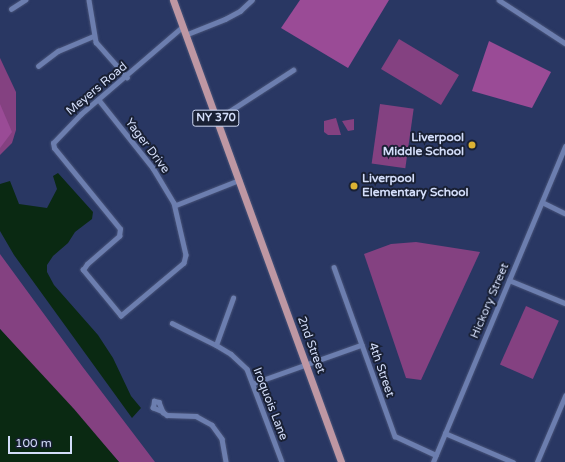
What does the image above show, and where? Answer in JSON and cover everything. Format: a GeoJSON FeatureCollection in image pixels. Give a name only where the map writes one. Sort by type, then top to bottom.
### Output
{"type":"FeatureCollection","features":[{"type":"Feature","properties":{"kind":"main road","name":"NY 370"},"geometry":{"type":"LineString","coordinates":[[172,0],[239,180]]}},
{"type":"Feature","properties":{"kind":"main road","name":"2nd Street"},"geometry":{"type":"LineString","coordinates":[[239,180],[341,462]]}},
{"type":"Feature","properties":{"kind":"street"},"geometry":{"type":"LineString","coordinates":[[11,9],[25,0]]}},
{"type":"Feature","properties":{"kind":"street"},"geometry":{"type":"LineString","coordinates":[[89,0],[93,36],[127,77]]}},
{"type":"Feature","properties":{"kind":"street"},"geometry":{"type":"LineString","coordinates":[[185,35],[230,16],[252,0]]}},
{"type":"Feature","properties":{"kind":"street"},"geometry":{"type":"LineString","coordinates":[[499,0],[565,43]]}},
{"type":"Feature","properties":{"kind":"street","name":"Meyers Road"},"geometry":{"type":"LineString","coordinates":[[176,205],[186,259],[121,316],[83,270],[87,264],[119,236],[120,229],[54,148],[53,143],[61,132],[127,77],[182,28]]}},
{"type":"Feature","properties":{"kind":"street"},"geometry":{"type":"LineString","coordinates":[[38,66],[58,51],[93,36]]}},
{"type":"Feature","properties":{"kind":"street"},"geometry":{"type":"LineString","coordinates":[[216,120],[294,70]]}},
{"type":"Feature","properties":{"kind":"street","name":"Yager Drive"},"geometry":{"type":"LineString","coordinates":[[99,100],[153,168],[176,205]]}},
{"type":"Feature","properties":{"kind":"street","name":"Hickory Street"},"geometry":{"type":"LineString","coordinates":[[433,462],[565,147]]}},
{"type":"Feature","properties":{"kind":"street"},"geometry":{"type":"LineString","coordinates":[[176,205],[239,180]]}},
{"type":"Feature","properties":{"kind":"street"},"geometry":{"type":"LineString","coordinates":[[542,202],[565,212]]}},
{"type":"Feature","properties":{"kind":"street","name":"4th Street"},"geometry":{"type":"LineString","coordinates":[[334,267],[395,436],[436,455]]}},
{"type":"Feature","properties":{"kind":"street"},"geometry":{"type":"LineString","coordinates":[[509,280],[565,303]]}},
{"type":"Feature","properties":{"kind":"street"},"geometry":{"type":"LineString","coordinates":[[216,344],[233,298]]}},
{"type":"Feature","properties":{"kind":"street","name":"Iroquois Lane"},"geometry":{"type":"LineString","coordinates":[[172,323],[216,344],[243,364],[254,383],[282,462]]}},
{"type":"Feature","properties":{"kind":"street"},"geometry":{"type":"LineString","coordinates":[[254,383],[361,345]]}},
{"type":"Feature","properties":{"kind":"street"},"geometry":{"type":"LineString","coordinates":[[537,462],[565,396]]}},
{"type":"Feature","properties":{"kind":"street"},"geometry":{"type":"LineString","coordinates":[[163,412],[167,415],[196,416],[212,425],[222,439],[226,462]]}},
{"type":"Feature","properties":{"kind":"street"},"geometry":{"type":"LineString","coordinates":[[445,433],[513,462]]}},
{"type":"Feature","properties":{"kind":"shaded area"},"geometry":{"type":"Polygon","coordinates":[[[300,0],[389,0],[348,68],[281,28],[300,0]]]}},
{"type":"Feature","properties":{"kind":"shaded area"},"geometry":{"type":"Polygon","coordinates":[[[399,39],[459,75],[441,105],[381,69],[399,39]]]}},
{"type":"Feature","properties":{"kind":"shaded area"},"geometry":{"type":"Polygon","coordinates":[[[489,41],[551,72],[532,108],[472,91],[489,41]]]}},
{"type":"Feature","properties":{"kind":"shaded area"},"geometry":{"type":"Polygon","coordinates":[[[0,58],[16,92],[16,130],[12,143],[0,155],[0,58]]]}},
{"type":"Feature","properties":{"kind":"shaded area"},"geometry":{"type":"Polygon","coordinates":[[[0,104],[12,132],[0,148],[0,104]]]}},
{"type":"Feature","properties":{"kind":"shaded area"},"geometry":{"type":"Polygon","coordinates":[[[380,104],[414,109],[405,168],[372,163],[380,104]]]}},
{"type":"Feature","properties":{"kind":"shaded area"},"geometry":{"type":"Polygon","coordinates":[[[336,118],[341,135],[328,135],[324,132],[324,121],[336,118]]]}},
{"type":"Feature","properties":{"kind":"shaded area"},"geometry":{"type":"Polygon","coordinates":[[[354,119],[354,130],[348,131],[342,121],[354,119]]]}},
{"type":"Feature","properties":{"kind":"shaded area"},"geometry":{"type":"Polygon","coordinates":[[[58,173],[93,212],[92,219],[75,232],[68,243],[53,256],[47,265],[47,272],[54,285],[98,335],[113,358],[131,396],[141,408],[132,418],[14,255],[0,231],[0,184],[10,181],[19,204],[47,208],[57,189],[53,176],[58,173]]]}},
{"type":"Feature","properties":{"kind":"shaded area"},"geometry":{"type":"Polygon","coordinates":[[[416,242],[480,252],[421,380],[406,378],[364,254],[391,244],[416,242]]]}},
{"type":"Feature","properties":{"kind":"shaded area"},"geometry":{"type":"Polygon","coordinates":[[[0,254],[155,462],[119,462],[0,329],[0,254]]]}},
{"type":"Feature","properties":{"kind":"shaded area"},"geometry":{"type":"Polygon","coordinates":[[[526,306],[559,321],[533,379],[500,364],[526,306]]]}},
{"type":"Feature","properties":{"kind":"shaded area"},"geometry":{"type":"Polygon","coordinates":[[[0,329],[74,409],[119,462],[0,462],[0,329]]]}},
{"type":"Feature","properties":{"kind":"place","name":"Liverpool Middle School"},"geometry":{"type":"Point","coordinates":[472,145]}},
{"type":"Feature","properties":{"kind":"place","name":"Liverpool Elementary School"},"geometry":{"type":"Point","coordinates":[354,186]}}]}
